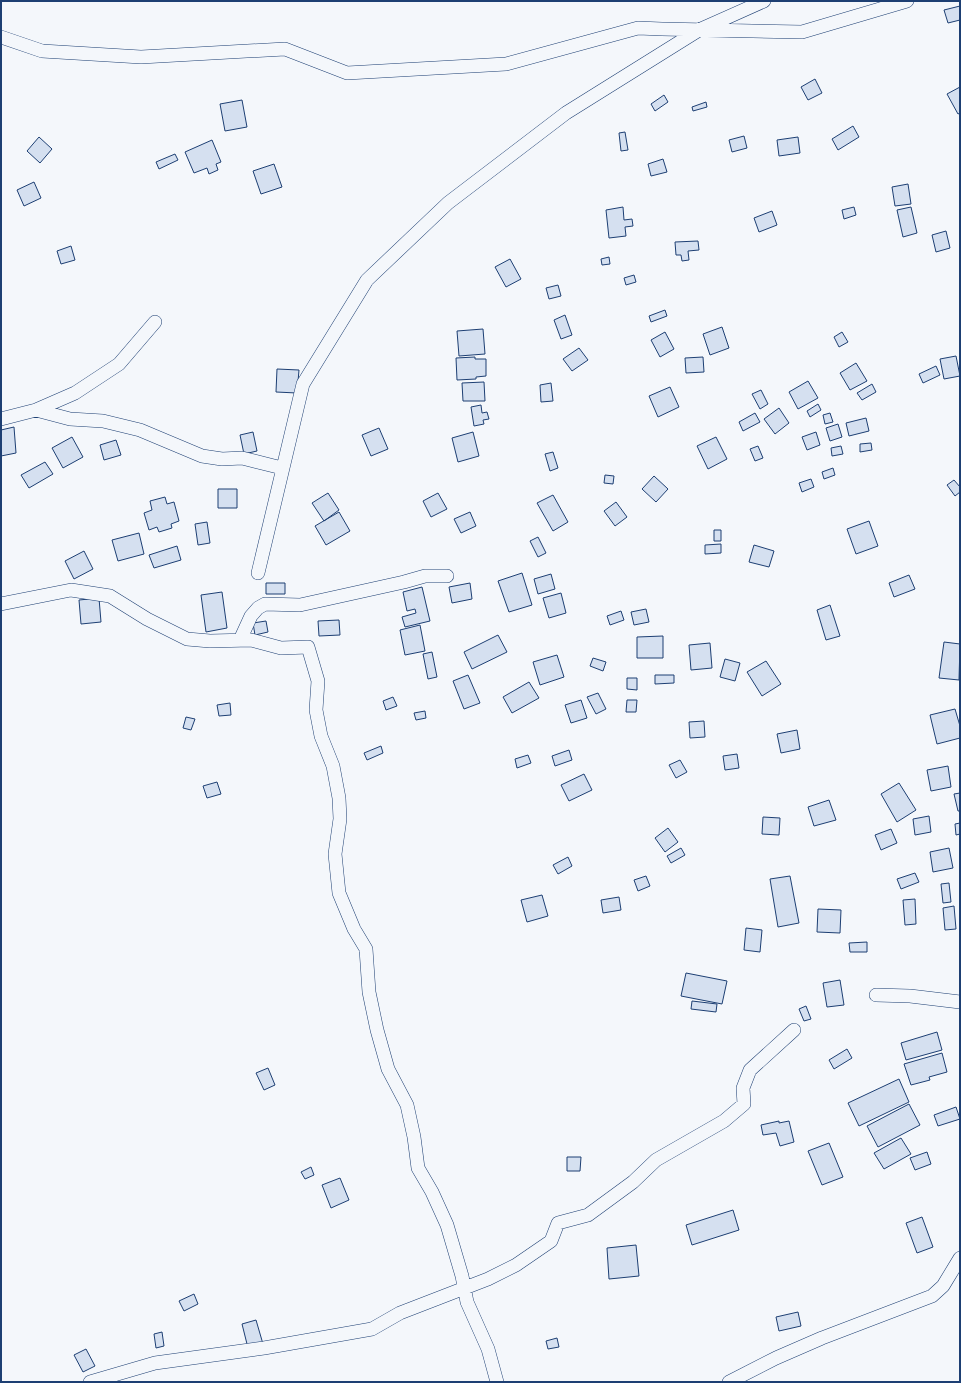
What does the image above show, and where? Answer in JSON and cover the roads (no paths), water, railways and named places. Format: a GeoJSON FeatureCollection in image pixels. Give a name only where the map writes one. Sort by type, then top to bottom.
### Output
{"type":"FeatureCollection","features":[{"type":"Feature","properties":{"kind":"street"},"geometry":{"type":"LineString","coordinates":[[258,572],[303,384],[367,280],[448,203],[566,113],[699,30],[764,1]]}},
{"type":"Feature","properties":{"kind":"street"},"geometry":{"type":"LineString","coordinates":[[1,37],[42,51],[141,56],[285,49],[347,73],[506,64],[638,28],[802,32],[906,1]]}},
{"type":"Feature","properties":{"kind":"street"},"geometry":{"type":"LineString","coordinates":[[1,419],[36,410],[75,393],[120,364],[155,322]]}},
{"type":"Feature","properties":{"kind":"street"},"geometry":{"type":"LineString","coordinates":[[36,410],[70,419],[103,421],[140,430],[202,456],[222,459],[242,458],[278,467]]}},
{"type":"Feature","properties":{"kind":"street"},"geometry":{"type":"LineString","coordinates":[[240,640],[252,616],[258,608],[265,604],[300,605],[425,576],[447,576]]}},
{"type":"Feature","properties":{"kind":"street"},"geometry":{"type":"LineString","coordinates":[[1,604],[71,590],[110,596],[147,619],[187,638],[210,641],[251,640],[281,648],[308,647],[318,681],[316,710],[320,729],[333,766],[339,798],[340,818],[335,854],[339,894],[354,929],[366,949],[369,992],[377,1030],[388,1069],[407,1105],[414,1137],[418,1168],[432,1192],[447,1225],[462,1276],[467,1302],[488,1349],[497,1382]]}},
{"type":"Feature","properties":{"kind":"street"},"geometry":{"type":"LineString","coordinates":[[876,995],[910,996],[960,1002]]}},
{"type":"Feature","properties":{"kind":"street"},"geometry":{"type":"LineString","coordinates":[[90,1382],[155,1363],[264,1348],[372,1328],[400,1313],[437,1300],[488,1279],[516,1265],[551,1241],[558,1223],[588,1215],[633,1182],[656,1160],[724,1121],[744,1104],[743,1088],[750,1070],[794,1030]]}},
{"type":"Feature","properties":{"kind":"street"},"geometry":{"type":"LineString","coordinates":[[729,1382],[776,1358],[822,1338],[932,1296],[942,1286],[960,1258]]}}]}
